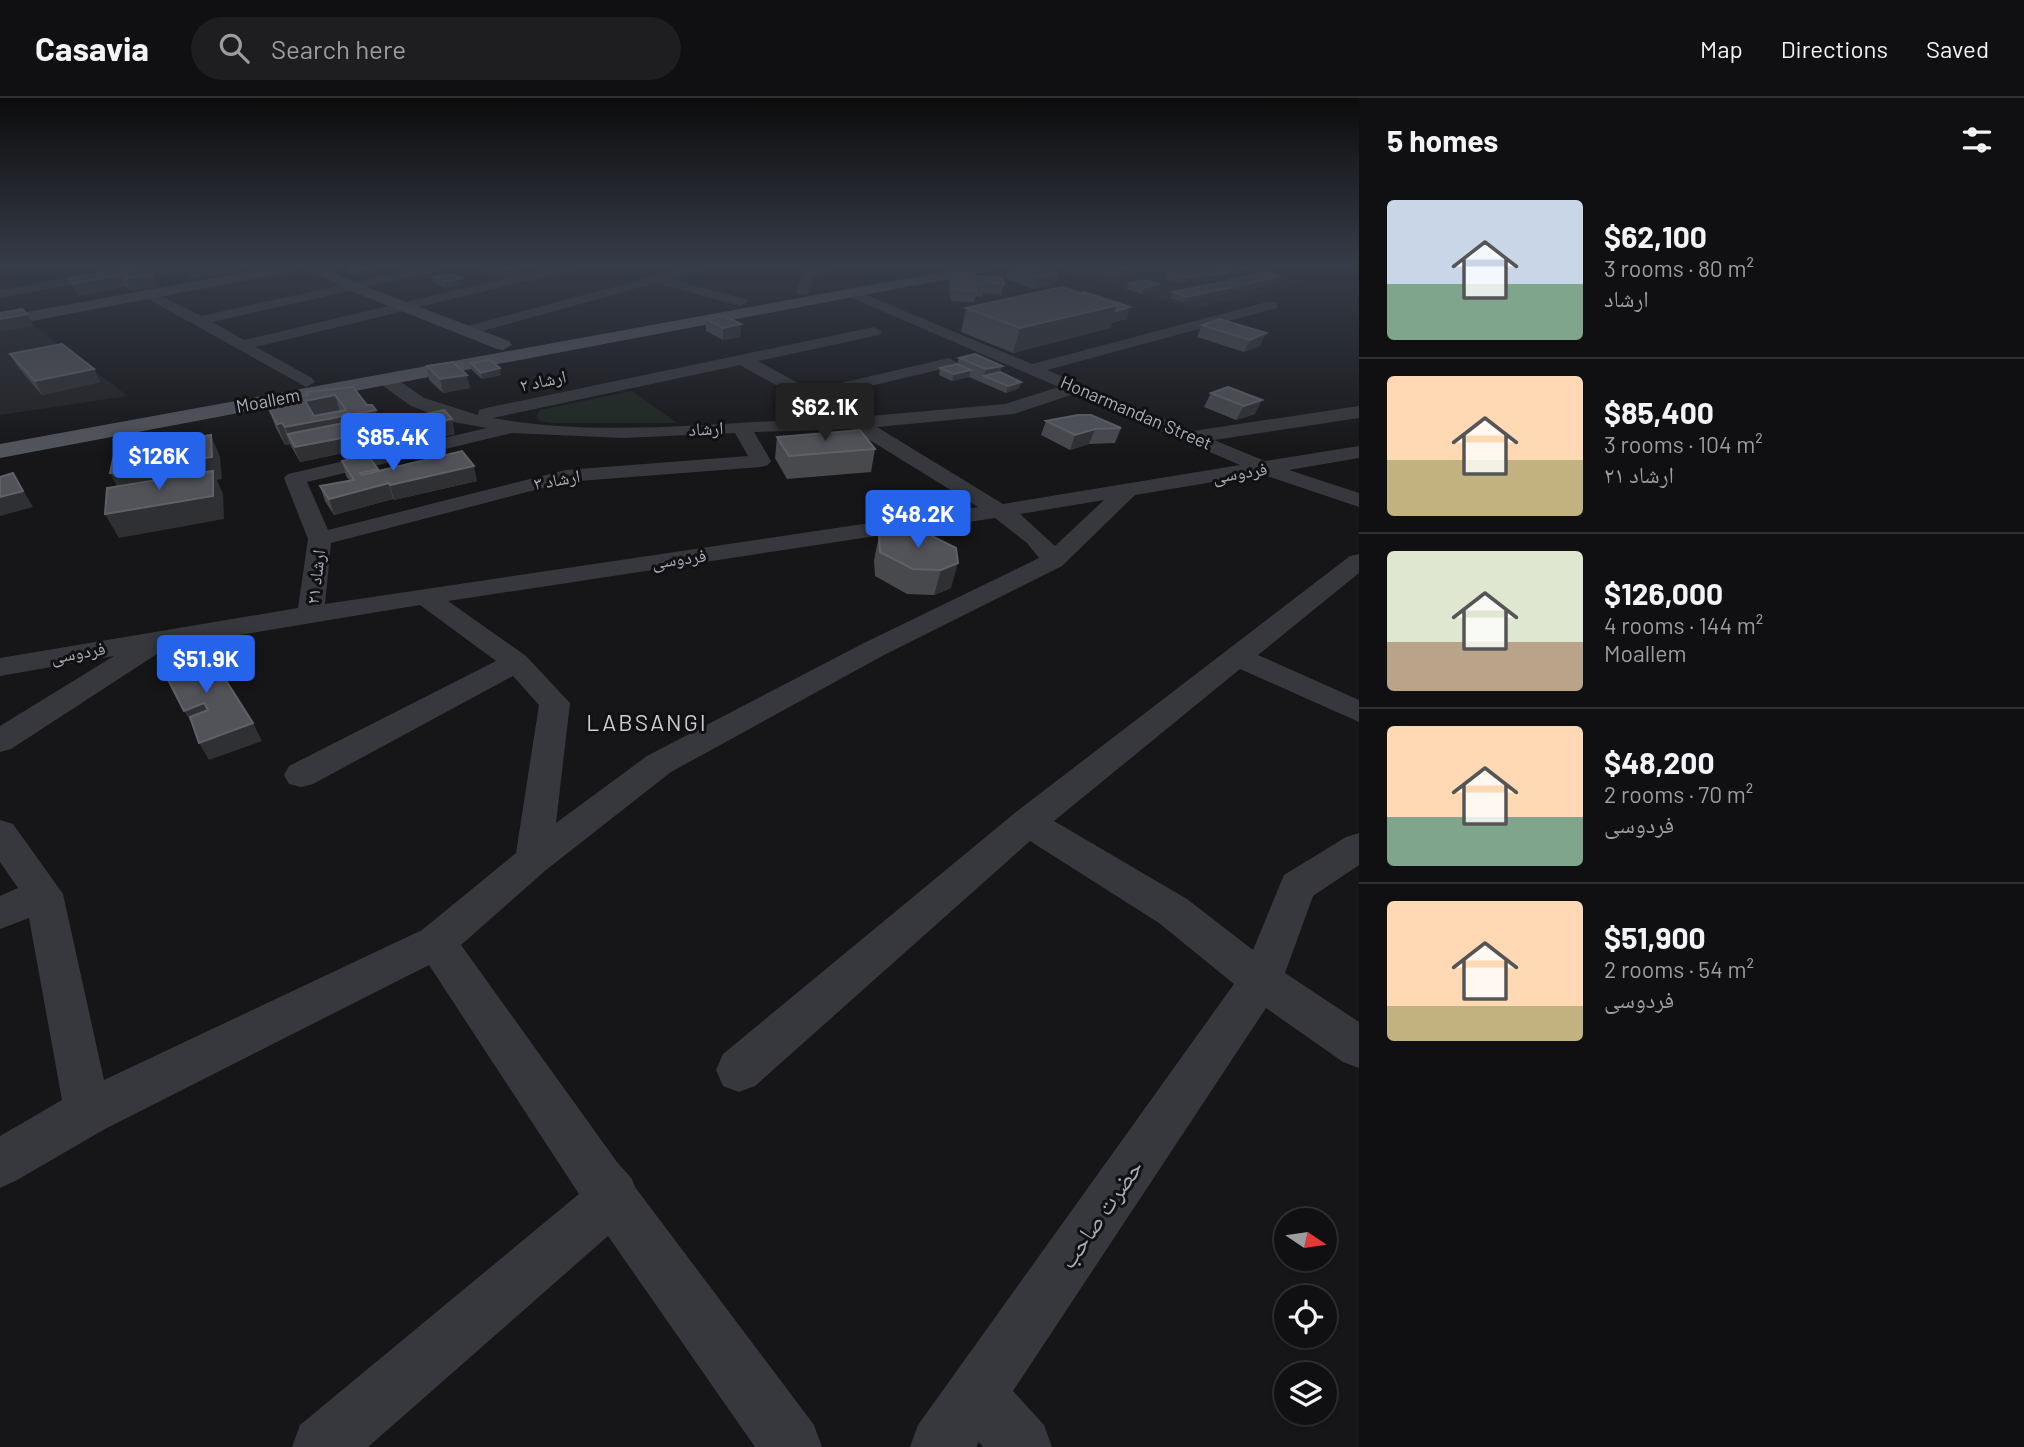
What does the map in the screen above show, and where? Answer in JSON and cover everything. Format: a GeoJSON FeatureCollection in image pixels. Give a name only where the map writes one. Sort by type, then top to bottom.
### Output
{"type":"FeatureCollection","features":[{"type":"Feature","properties":{"kind":"main road","name":"Moallem"},"geometry":{"type":"LineString","coordinates":[[0,451],[385,379],[605,330]]}},
{"type":"Feature","properties":{"kind":"main road","name":"Moallem"},"geometry":{"type":"LineString","coordinates":[[0,437],[306,382],[629,330]]}},
{"type":"Feature","properties":{"kind":"street"},"geometry":{"type":"LineString","coordinates":[[215,330],[306,382]]}},
{"type":"Feature","properties":{"kind":"street"},"geometry":{"type":"LineString","coordinates":[[243,345],[307,330]]}},
{"type":"Feature","properties":{"kind":"street","name":"Honarmandan Street"},"geometry":{"type":"LineString","coordinates":[[939,330],[1266,469],[1359,500]]}},
{"type":"Feature","properties":{"kind":"street"},"geometry":{"type":"LineString","coordinates":[[1031,369],[1178,330]]}},
{"type":"Feature","properties":{"kind":"street"},"geometry":{"type":"LineString","coordinates":[[465,331],[508,350]]}},
{"type":"Feature","properties":{"kind":"street","name":"ارشاد ۲"},"geometry":{"type":"LineString","coordinates":[[468,418],[874,332]]}},
{"type":"Feature","properties":{"kind":"street"},"geometry":{"type":"LineString","coordinates":[[743,360],[859,423],[998,511],[1045,545],[1053,561]]}},
{"type":"Feature","properties":{"kind":"street"},"geometry":{"type":"LineString","coordinates":[[786,401],[948,363]]}},
{"type":"Feature","properties":{"kind":"street","name":"ارشاد"},"geometry":{"type":"LineString","coordinates":[[385,379],[403,396],[426,407],[468,418],[516,428],[604,433],[859,423],[1008,410],[1076,387]]}},
{"type":"Feature","properties":{"kind":"street"},"geometry":{"type":"LineString","coordinates":[[719,428],[739,413],[762,407]]}},
{"type":"Feature","properties":{"kind":"street"},"geometry":{"type":"LineString","coordinates":[[1193,438],[1359,412]]}},
{"type":"Feature","properties":{"kind":"street","name":"ارشاد ۳"},"geometry":{"type":"LineString","coordinates":[[320,539],[566,476],[761,461],[741,427]]}},
{"type":"Feature","properties":{"kind":"street","name":"ارشاد ۲۱"},"geometry":{"type":"LineString","coordinates":[[311,614],[320,539],[295,478],[516,428]]}},
{"type":"Feature","properties":{"kind":"street","name":"فردوسی"},"geometry":{"type":"LineString","coordinates":[[0,667],[311,614],[998,511],[1359,452]]}},
{"type":"Feature","properties":{"kind":"street"},"geometry":{"type":"LineString","coordinates":[[0,1163],[88,1112],[436,942],[533,860],[659,764],[874,649],[1053,561],[1128,490]]}},
{"type":"Feature","properties":{"kind":"street"},"geometry":{"type":"LineString","coordinates":[[739,1070],[1028,822],[1359,561]]}},
{"type":"Feature","properties":{"kind":"street"},"geometry":{"type":"LineString","coordinates":[[425,597],[516,662],[555,703],[533,860]]}},
{"type":"Feature","properties":{"kind":"street"},"geometry":{"type":"LineString","coordinates":[[0,741],[161,639]]}},
{"type":"Feature","properties":{"kind":"street"},"geometry":{"type":"LineString","coordinates":[[1239,657],[1359,712]]}},
{"type":"Feature","properties":{"kind":"street"},"geometry":{"type":"LineString","coordinates":[[301,775],[516,662]]}},
{"type":"Feature","properties":{"kind":"street"},"geometry":{"type":"LineString","coordinates":[[1028,822],[1173,911],[1261,981],[1359,1047]]}},
{"type":"Feature","properties":{"kind":"street"},"geometry":{"type":"LineString","coordinates":[[0,834],[44,894],[88,1112]]}},
{"type":"Feature","properties":{"kind":"street","name":"حضرت صاحب"},"geometry":{"type":"LineString","coordinates":[[940,1447],[1261,981],[1297,886],[1359,847]]}},
{"type":"Feature","properties":{"kind":"street"},"geometry":{"type":"LineString","coordinates":[[0,913],[44,894]]}},
{"type":"Feature","properties":{"kind":"street"},"geometry":{"type":"LineString","coordinates":[[436,942],[599,1180],[614,1197],[792,1447]]}},
{"type":"Feature","properties":{"kind":"street"},"geometry":{"type":"LineString","coordinates":[[322,1447],[614,1197]]}},
{"type":"Feature","properties":{"kind":"street"},"geometry":{"type":"LineString","coordinates":[[977,1394],[1022,1447]]}},
{"type":"Feature","properties":{"kind":"shaded area"},"geometry":{"type":"Polygon","coordinates":[[[0,330],[40,330],[128,396],[0,415],[0,330]]]}},
{"type":"Feature","properties":{"kind":"shaded area"},"geometry":{"type":"Polygon","coordinates":[[[632,391],[677,423],[552,423],[540,421],[536,416],[540,410],[632,391]]]}},
{"type":"Feature","properties":{"kind":"building"},"geometry":{"type":"Polygon","coordinates":[[[1218,330],[1256,330],[1266,333],[1250,340],[1218,330]]]}},
{"type":"Feature","properties":{"kind":"building"},"geometry":{"type":"Polygon","coordinates":[[[62,344],[94,369],[35,381],[10,354],[62,344]]]}},
{"type":"Feature","properties":{"kind":"building"},"geometry":{"type":"Polygon","coordinates":[[[975,354],[1002,366],[986,369],[959,358],[975,354]]]}},
{"type":"Feature","properties":{"kind":"building"},"geometry":{"type":"Polygon","coordinates":[[[490,360],[500,368],[481,373],[471,363],[490,360]]]}},
{"type":"Feature","properties":{"kind":"building"},"geometry":{"type":"Polygon","coordinates":[[[453,362],[467,375],[440,379],[427,366],[453,362]]]}},
{"type":"Feature","properties":{"kind":"building"},"geometry":{"type":"Polygon","coordinates":[[[957,364],[971,370],[954,374],[940,368],[957,364]]]}},
{"type":"Feature","properties":{"kind":"building"},"geometry":{"type":"Polygon","coordinates":[[[1000,372],[1021,382],[1008,386],[984,376],[1000,372]]]}},
{"type":"Feature","properties":{"kind":"building"},"geometry":{"type":"Polygon","coordinates":[[[353,387],[367,405],[372,405],[376,410],[285,427],[282,423],[277,424],[268,407],[282,404],[279,400],[308,395],[307,392],[353,387]],[[335,395],[305,401],[314,416],[346,410],[335,395]]]}},
{"type":"Feature","properties":{"kind":"building"},"geometry":{"type":"Polygon","coordinates":[[[1228,387],[1262,400],[1244,406],[1211,393],[1228,387]]]}},
{"type":"Feature","properties":{"kind":"building"},"geometry":{"type":"Polygon","coordinates":[[[444,410],[452,419],[404,430],[396,420],[444,410]]]}},
{"type":"Feature","properties":{"kind":"building"},"geometry":{"type":"Polygon","coordinates":[[[1091,415],[1121,428],[1095,429],[1075,435],[1046,421],[1091,415]]]}},
{"type":"Feature","properties":{"kind":"building"},"geometry":{"type":"Polygon","coordinates":[[[374,417],[384,430],[295,447],[288,434],[374,417]]]}},
{"type":"Feature","properties":{"kind":"building"},"geometry":{"type":"Polygon","coordinates":[[[860,430],[875,449],[789,456],[777,437],[860,430]]]}},
{"type":"Feature","properties":{"kind":"building"},"geometry":{"type":"Polygon","coordinates":[[[211,435],[212,457],[110,473],[115,450],[211,435]]]}},
{"type":"Feature","properties":{"kind":"building"},"geometry":{"type":"Polygon","coordinates":[[[462,451],[474,466],[390,485],[389,483],[329,499],[320,486],[354,480],[342,461],[368,456],[378,469],[360,473],[362,475],[462,451]]]}},
{"type":"Feature","properties":{"kind":"building"},"geometry":{"type":"Polygon","coordinates":[[[213,471],[213,496],[105,514],[107,488],[213,471]]]}},
{"type":"Feature","properties":{"kind":"building"},"geometry":{"type":"Polygon","coordinates":[[[13,473],[23,491],[0,497],[0,477],[13,473]]]}},
{"type":"Feature","properties":{"kind":"building"},"geometry":{"type":"Polygon","coordinates":[[[897,530],[924,532],[956,548],[958,563],[941,570],[913,569],[880,552],[879,536],[897,530]]]}},
{"type":"Feature","properties":{"kind":"building"},"geometry":{"type":"Polygon","coordinates":[[[206,649],[253,723],[199,743],[190,717],[208,710],[204,703],[184,711],[161,666],[206,649]]]}},
{"type":"Feature","properties":{"kind":"district","name":"LABSANGI"},"geometry":{"type":"Point","coordinates":[647,723]}}]}
